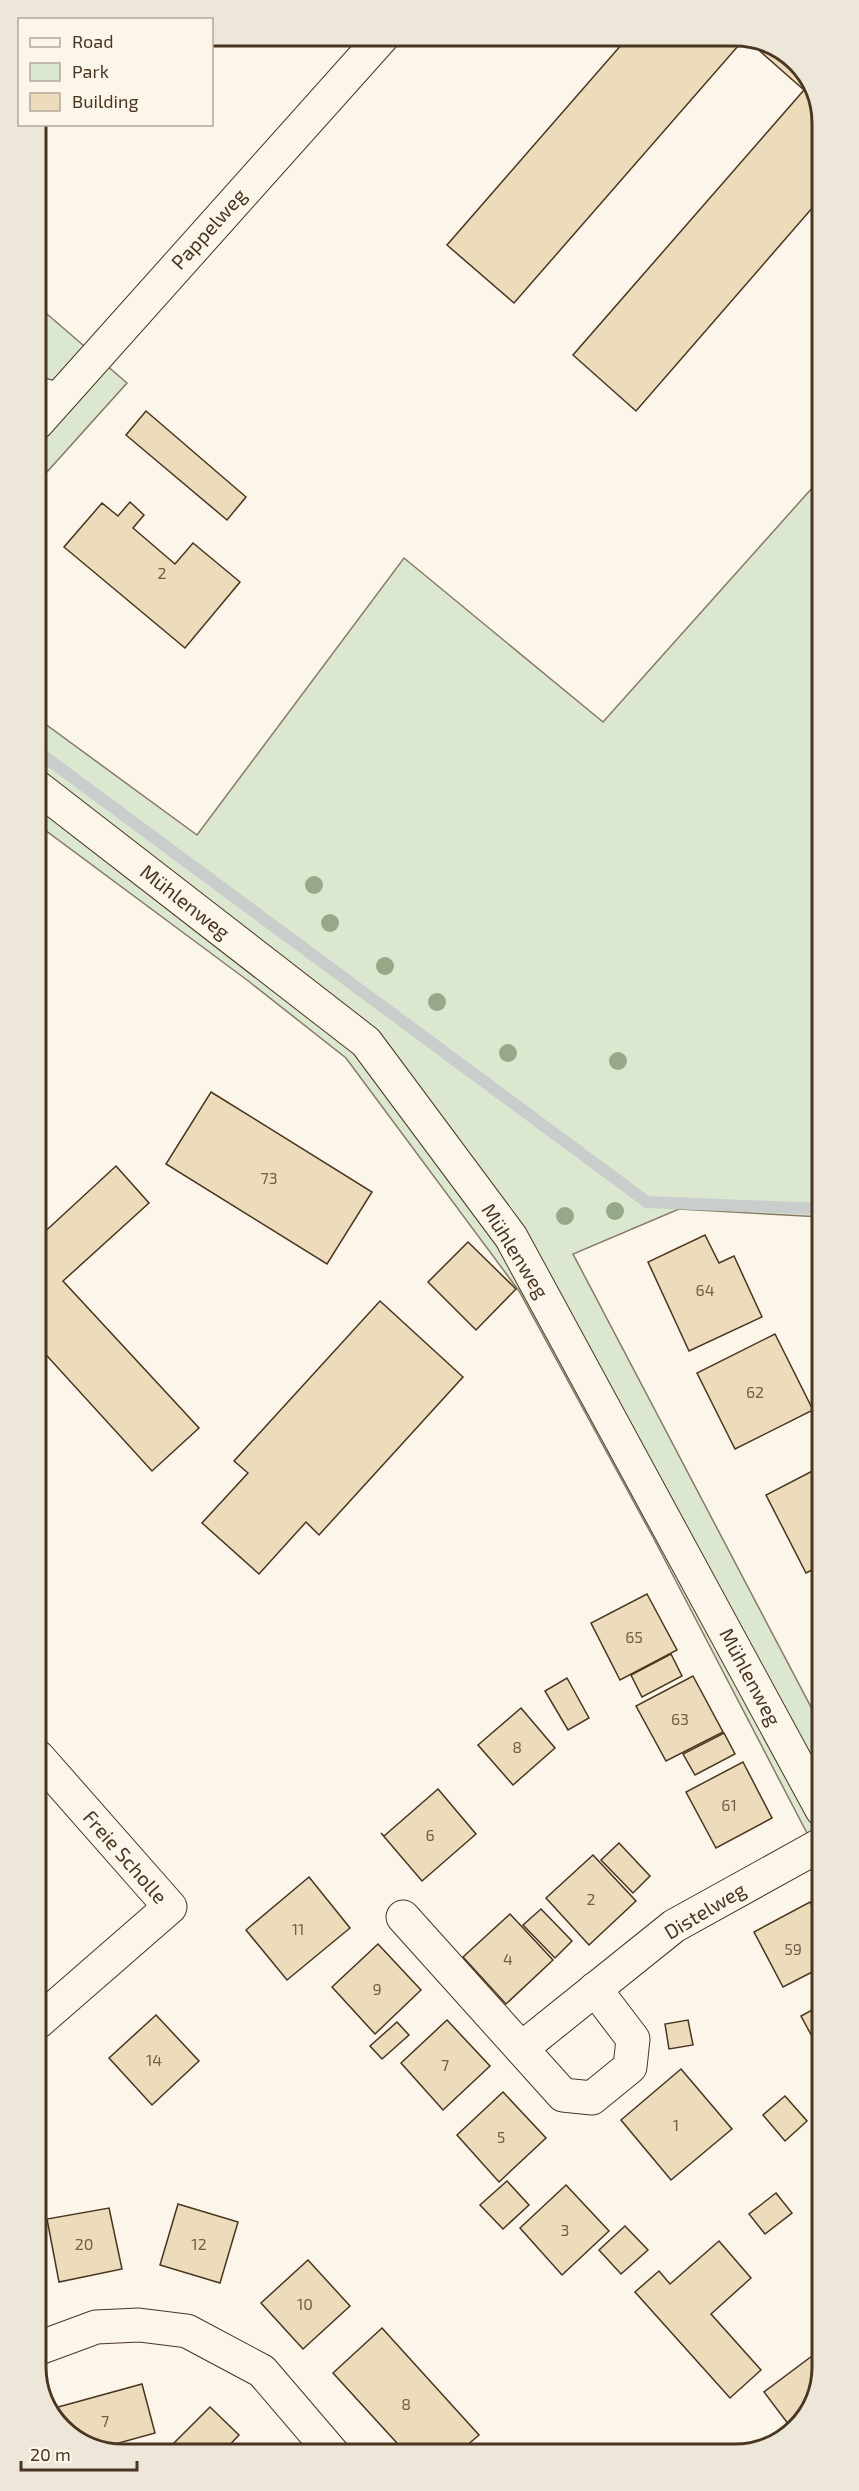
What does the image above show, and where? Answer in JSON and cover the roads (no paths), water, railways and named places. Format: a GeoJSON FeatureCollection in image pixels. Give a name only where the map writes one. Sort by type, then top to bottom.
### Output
{"type":"FeatureCollection","features":[{"type":"Feature","properties":{"kind":"street","name":"Pappelweg"},"geometry":{"type":"LineString","coordinates":[[49,389],[373,46]]}},
{"type":"Feature","properties":{"kind":"street","name":"Mühlenweg"},"geometry":{"type":"LineString","coordinates":[[46,794],[366,1042],[511,1237],[812,1792]]}},
{"type":"Feature","properties":{"kind":"street","name":"Freie Scholle"},"geometry":{"type":"LineString","coordinates":[[46,1766],[170,1907],[46,2015]]}},
{"type":"Feature","properties":{"kind":"street","name":"Distelweg"},"geometry":{"type":"LineString","coordinates":[[522,2048],[674,1926],[812,1850]]}},
{"type":"Feature","properties":{"kind":"street"},"geometry":{"type":"LineString","coordinates":[[403,1917],[563,2095],[592,2098],[630,2067],[633,2039],[595,1989]]}},
{"type":"Feature","properties":{"kind":"street"},"geometry":{"type":"LineString","coordinates":[[46,2345],[96,2327],[139,2325],[187,2331],[262,2371],[324,2444]]}},
{"type":"Feature","properties":{"kind":"waterway"},"geometry":{"type":"LineString","coordinates":[[46,758],[647,1202],[812,1209]]}}]}
